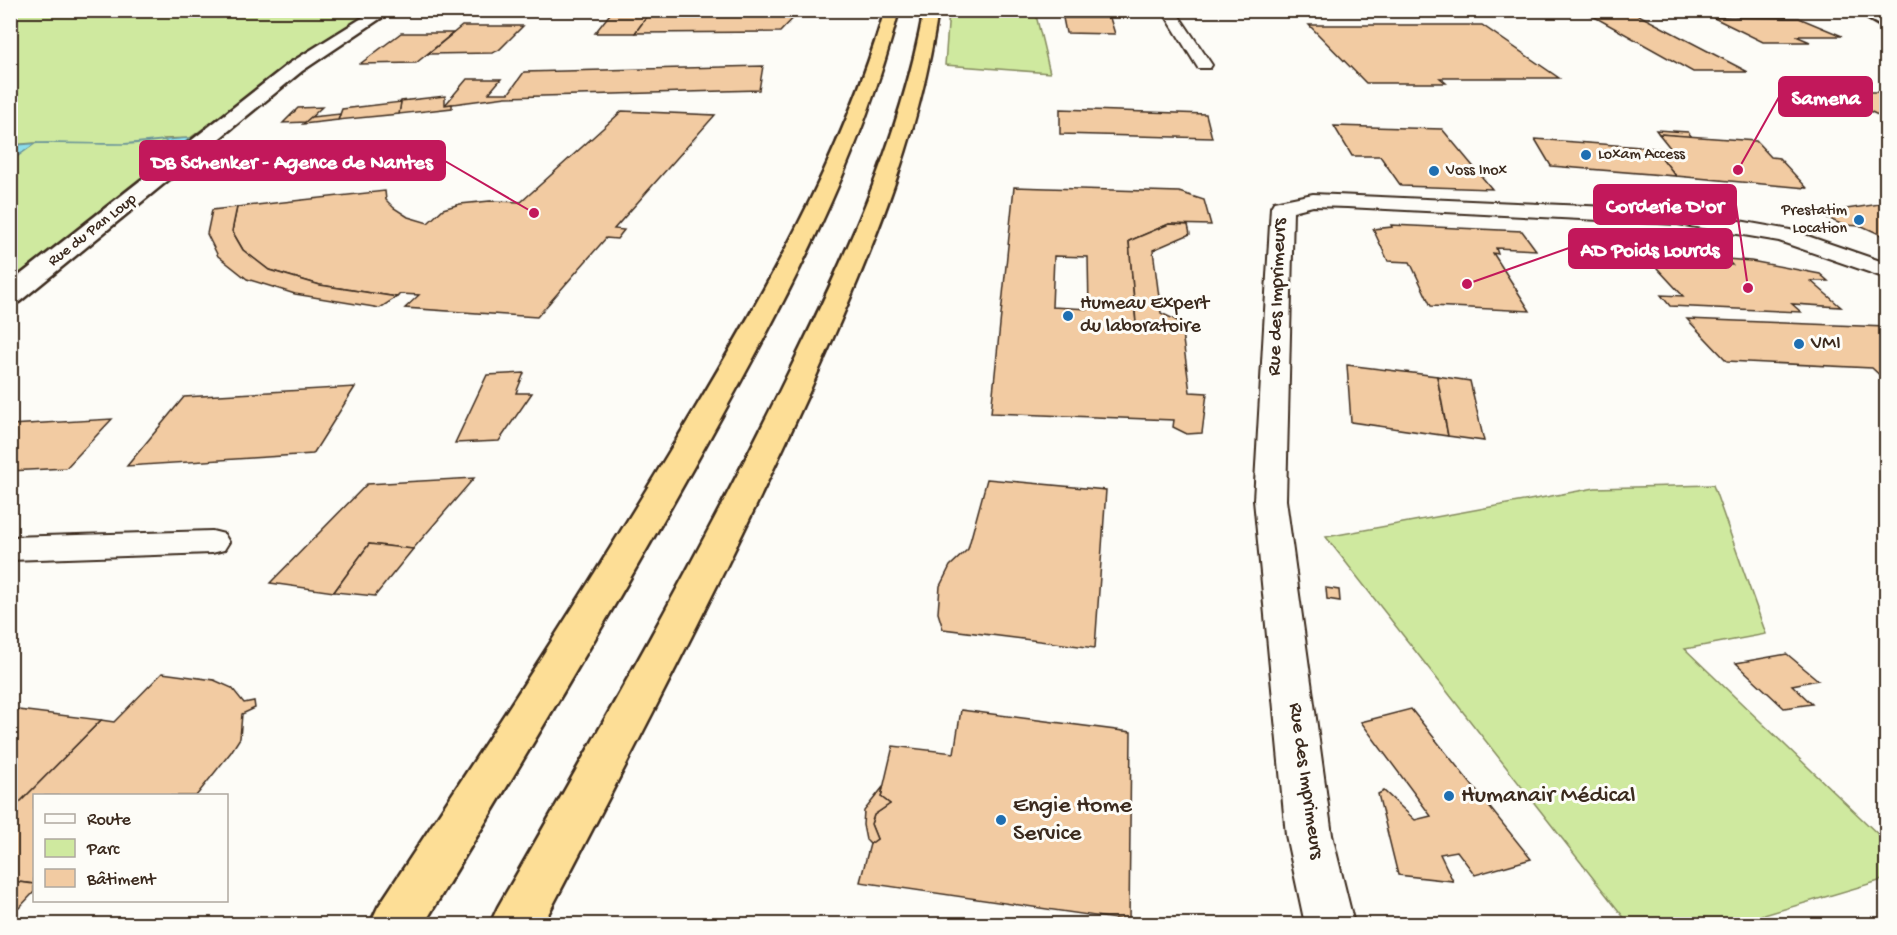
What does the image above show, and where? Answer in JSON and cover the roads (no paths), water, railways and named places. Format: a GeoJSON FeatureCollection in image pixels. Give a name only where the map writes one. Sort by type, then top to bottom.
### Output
{"type":"FeatureCollection","features":[{"type":"Feature","properties":{"kind":"highway"},"geometry":{"type":"LineString","coordinates":[[396,924],[586,620],[671,477],[757,325],[838,163],[864,99],[892,10]]}},
{"type":"Feature","properties":{"kind":"highway"},"geometry":{"type":"LineString","coordinates":[[516,924],[710,563],[766,453],[838,298],[880,199],[906,126],[921,71],[931,10]]}},
{"type":"Feature","properties":{"kind":"street","name":"Rue du Pan Loup"},"geometry":{"type":"LineString","coordinates":[[10,296],[232,121],[296,67],[386,10]]}},
{"type":"Feature","properties":{"kind":"street"},"geometry":{"type":"LineString","coordinates":[[1168,10],[1204,65]]}},
{"type":"Feature","properties":{"kind":"street"},"geometry":{"type":"LineString","coordinates":[[1860,10],[1887,25]]}},
{"type":"Feature","properties":{"kind":"street","name":"Rue des Imprimeurs"},"geometry":{"type":"LineString","coordinates":[[1330,924],[1309,835],[1270,500],[1282,207],[1294,202],[1347,201],[1678,217],[1782,235],[1835,251],[1887,271]]}},
{"type":"Feature","properties":{"kind":"street"},"geometry":{"type":"LineString","coordinates":[[10,549],[212,542]]}},
{"type":"Feature","properties":{"kind":"water"},"geometry":{"type":"Polygon","coordinates":[[[190,138],[158,164],[169,145],[164,140],[190,138]]]}},
{"type":"Feature","properties":{"kind":"water"},"geometry":{"type":"Polygon","coordinates":[[[35,144],[11,161],[11,146],[35,144]]]}},
{"type":"Feature","properties":{"kind":"place","name":"Loxam Access"},"geometry":{"type":"Point","coordinates":[1586,155]}},
{"type":"Feature","properties":{"kind":"place","name":"Samena"},"geometry":{"type":"Point","coordinates":[1738,170]}},
{"type":"Feature","properties":{"kind":"place","name":"Voss Inox"},"geometry":{"type":"Point","coordinates":[1434,171]}},
{"type":"Feature","properties":{"kind":"place","name":"DB Schenker - Agence de Nantes"},"geometry":{"type":"Point","coordinates":[534,213]}},
{"type":"Feature","properties":{"kind":"place","name":"Prestatim Location"},"geometry":{"type":"Point","coordinates":[1859,220]}},
{"type":"Feature","properties":{"kind":"place","name":"AD Poids Lourds"},"geometry":{"type":"Point","coordinates":[1467,284]}},
{"type":"Feature","properties":{"kind":"place","name":"Corderie D'or"},"geometry":{"type":"Point","coordinates":[1748,288]}},
{"type":"Feature","properties":{"kind":"place","name":"Humeau Expert du laboratoire"},"geometry":{"type":"Point","coordinates":[1068,316]}},
{"type":"Feature","properties":{"kind":"place","name":"VMI"},"geometry":{"type":"Point","coordinates":[1799,344]}},
{"type":"Feature","properties":{"kind":"place","name":"Humanair Médical"},"geometry":{"type":"Point","coordinates":[1449,796]}},
{"type":"Feature","properties":{"kind":"place","name":"Engie Home Service"},"geometry":{"type":"Point","coordinates":[1001,820]}}]}
